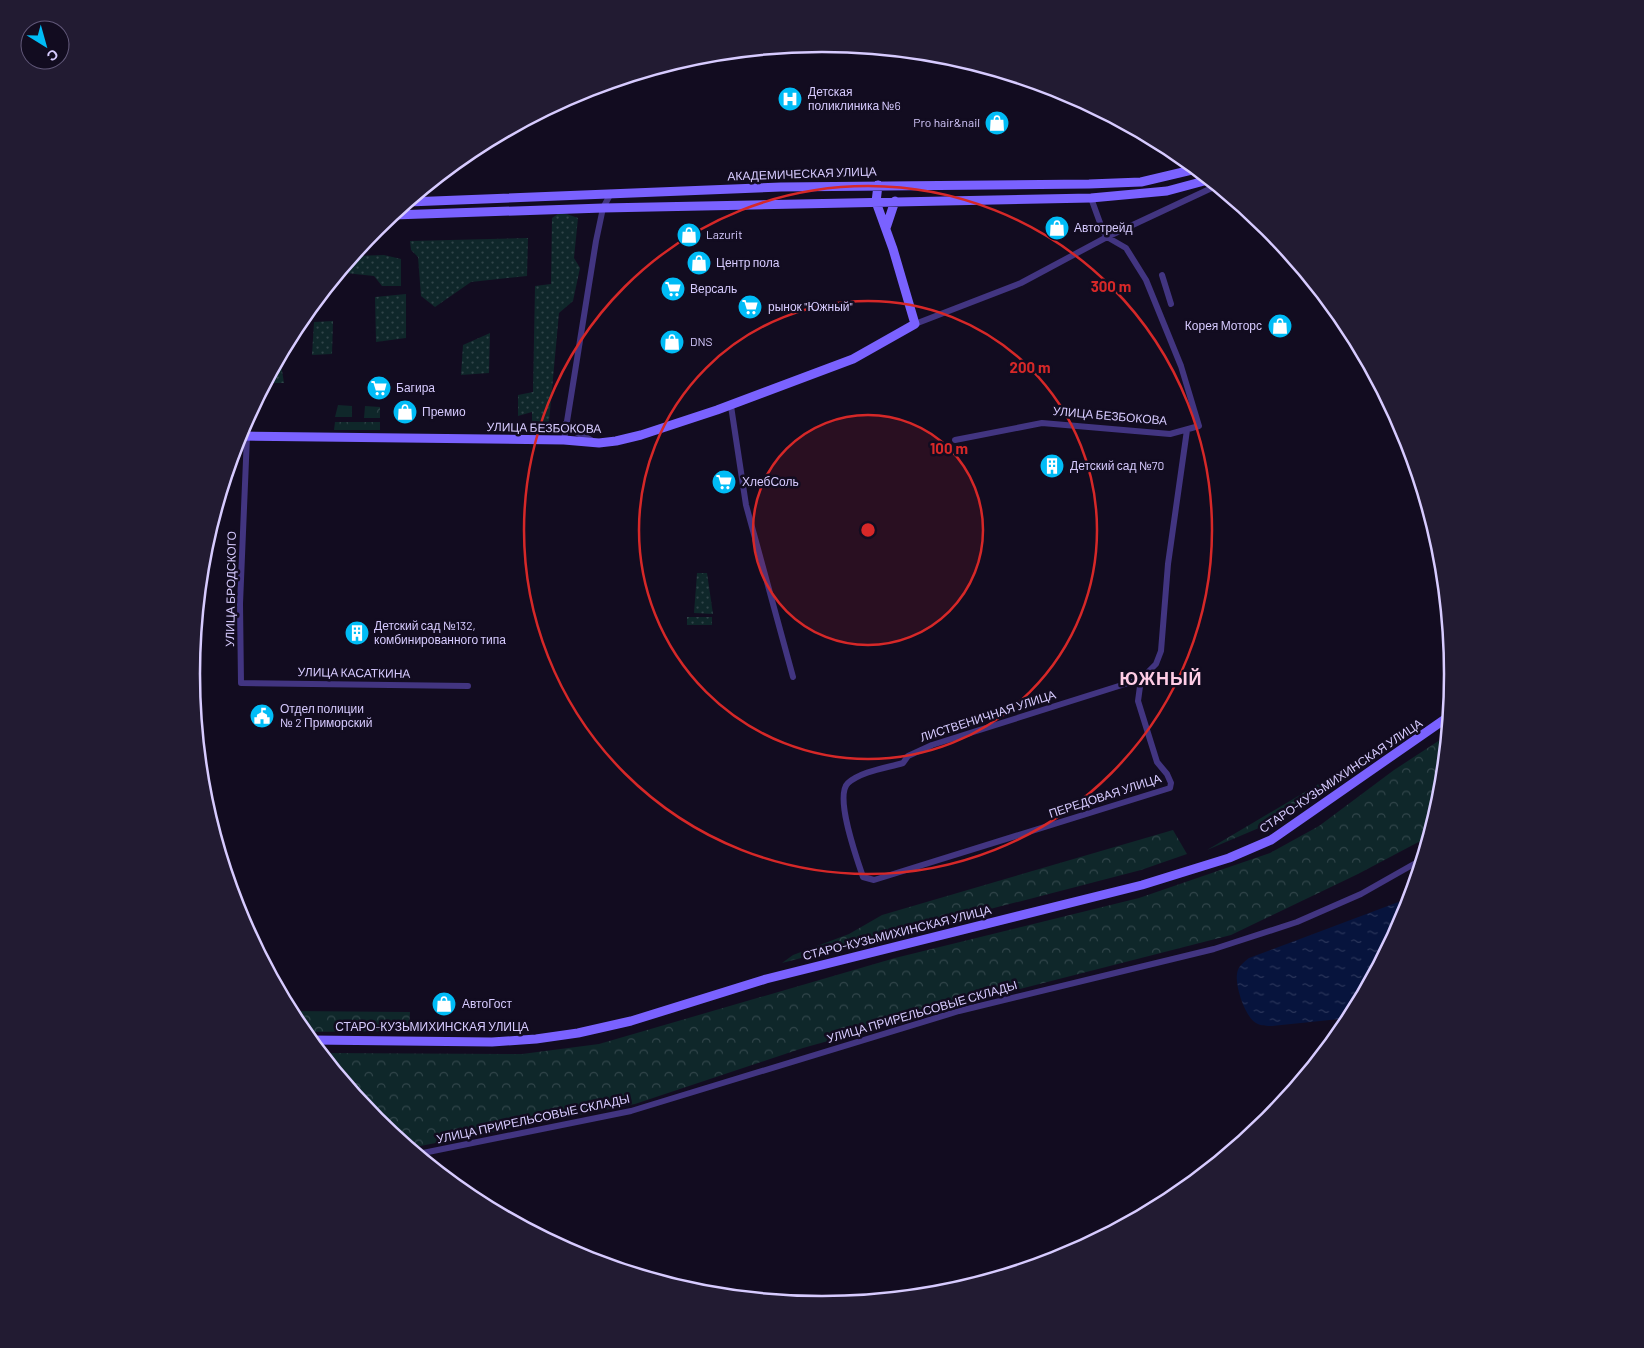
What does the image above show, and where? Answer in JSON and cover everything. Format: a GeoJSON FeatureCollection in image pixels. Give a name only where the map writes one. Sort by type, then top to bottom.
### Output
{"type":"FeatureCollection","features":[{"type":"Feature","properties":{"kind":"main road","name":"АКАДЕМИЧЕСКАЯ УЛИЦА"},"geometry":{"type":"LineString","coordinates":[[419,202],[878,184],[1123,182],[1158,179],[1187,171]]}},
{"type":"Feature","properties":{"kind":"main road"},"geometry":{"type":"LineString","coordinates":[[404,215],[842,202],[1091,198],[1167,191],[1201,182]]}},
{"type":"Feature","properties":{"kind":"main road"},"geometry":{"type":"LineString","coordinates":[[878,184],[876,202],[886,228],[915,324]]}},
{"type":"Feature","properties":{"kind":"main road"},"geometry":{"type":"LineString","coordinates":[[842,202],[845,186]]}},
{"type":"Feature","properties":{"kind":"main road"},"geometry":{"type":"LineString","coordinates":[[886,228],[895,201]]}},
{"type":"Feature","properties":{"kind":"main road","name":"УЛИЦА БЕЗБОКОВА"},"geometry":{"type":"LineString","coordinates":[[248,436],[599,442],[642,435],[731,406],[853,359],[915,324]]}},
{"type":"Feature","properties":{"kind":"main road","name":"СТАРО-КУЗЬМИХИНСКАЯ УЛИЦА"},"geometry":{"type":"LineString","coordinates":[[320,1040],[492,1042],[536,1039],[594,1030],[631,1021],[766,979],[1142,885],[1228,858],[1271,840],[1441,722]]}},
{"type":"Feature","properties":{"kind":"street","name":"УЛИЦА БЕЗБОКОВА"},"geometry":{"type":"LineString","coordinates":[[915,324],[1021,283],[1107,237],[1210,189]]}},
{"type":"Feature","properties":{"kind":"street"},"geometry":{"type":"LineString","coordinates":[[564,440],[603,208],[611,193]]}},
{"type":"Feature","properties":{"kind":"street"},"geometry":{"type":"LineString","coordinates":[[1091,198],[1107,237],[1126,248],[1136,261],[1162,317],[1181,366],[1199,426],[1187,430],[1168,564],[1161,651],[1156,664],[1141,679]]}},
{"type":"Feature","properties":{"kind":"street"},"geometry":{"type":"LineString","coordinates":[[1162,275],[1171,304]]}},
{"type":"Feature","properties":{"kind":"street"},"geometry":{"type":"LineString","coordinates":[[731,406],[746,505],[793,677]]}},
{"type":"Feature","properties":{"kind":"street"},"geometry":{"type":"LineString","coordinates":[[566,423],[581,436],[599,442]]}},
{"type":"Feature","properties":{"kind":"street","name":"УЛИЦА БЕЗБОКОВА"},"geometry":{"type":"LineString","coordinates":[[955,440],[1042,423],[1170,434],[1187,430]]}},
{"type":"Feature","properties":{"kind":"street","name":"УЛИЦА БРОДСКОГО"},"geometry":{"type":"LineString","coordinates":[[241,683],[240,604],[243,449]]}},
{"type":"Feature","properties":{"kind":"street","name":"ЛИСТВЕНИЧНАЯ УЛИЦА"},"geometry":{"type":"LineString","coordinates":[[863,876],[855,855],[842,798],[847,784],[856,778],[903,763],[916,752],[932,745],[1141,679]]}},
{"type":"Feature","properties":{"kind":"street","name":"ПЕРЕДОВАЯ УЛИЦА"},"geometry":{"type":"LineString","coordinates":[[863,876],[874,880],[1170,788],[1171,783],[1157,762],[1138,701],[1141,679]]}},
{"type":"Feature","properties":{"kind":"street","name":"УЛИЦА КАСАТКИНА"},"geometry":{"type":"LineString","coordinates":[[241,683],[468,686]]}},
{"type":"Feature","properties":{"kind":"street","name":"УЛИЦА ПРИРЕЛЬСОВЫЕ СКЛАДЫ"},"geometry":{"type":"LineString","coordinates":[[426,1152],[631,1111],[959,1011],[1214,948],[1297,922],[1361,894],[1414,864]]}},
{"type":"Feature","properties":{"kind":"green space"},"geometry":{"type":"Polygon","coordinates":[[[561,212],[578,218],[574,258],[580,268],[573,301],[559,313],[548,433],[532,432],[532,412],[518,416],[518,395],[533,392],[535,286],[551,284],[552,218],[561,212]]]}},
{"type":"Feature","properties":{"kind":"green space"},"geometry":{"type":"Polygon","coordinates":[[[528,238],[527,276],[471,282],[435,307],[421,296],[418,257],[411,250],[410,241],[528,238]]]}},
{"type":"Feature","properties":{"kind":"green space"},"geometry":{"type":"Polygon","coordinates":[[[384,255],[401,259],[401,286],[382,286],[374,276],[347,273],[363,256],[384,255]]]}},
{"type":"Feature","properties":{"kind":"green space"},"geometry":{"type":"Polygon","coordinates":[[[406,294],[406,338],[376,342],[375,297],[406,294]]]}},
{"type":"Feature","properties":{"kind":"green space"},"geometry":{"type":"Polygon","coordinates":[[[333,321],[332,354],[312,355],[314,322],[333,321]]]}},
{"type":"Feature","properties":{"kind":"green space"},"geometry":{"type":"Polygon","coordinates":[[[490,333],[489,373],[461,375],[463,345],[490,333]]]}},
{"type":"Feature","properties":{"kind":"green space"},"geometry":{"type":"Polygon","coordinates":[[[282,368],[284,383],[273,383],[282,368]]]}},
{"type":"Feature","properties":{"kind":"green space"},"geometry":{"type":"Polygon","coordinates":[[[338,405],[352,406],[352,417],[335,417],[338,405]]]}},
{"type":"Feature","properties":{"kind":"green space"},"geometry":{"type":"Polygon","coordinates":[[[365,406],[380,407],[380,418],[364,418],[365,406]]]}},
{"type":"Feature","properties":{"kind":"green space"},"geometry":{"type":"Polygon","coordinates":[[[335,422],[380,422],[380,430],[334,430],[335,422]]]}},
{"type":"Feature","properties":{"kind":"green space"},"geometry":{"type":"Polygon","coordinates":[[[697,573],[707,573],[713,614],[694,613],[697,573]]]}},
{"type":"Feature","properties":{"kind":"green space"},"geometry":{"type":"Polygon","coordinates":[[[687,617],[712,617],[712,625],[687,625],[687,617]]]}},
{"type":"Feature","properties":{"kind":"green space"},"geometry":{"type":"Polygon","coordinates":[[[1439,740],[1432,795],[1420,841],[1358,874],[1231,935],[957,1005],[803,1048],[635,1104],[419,1146],[355,1084],[330,1053],[522,1054],[599,1044],[895,958],[1139,898],[1270,853],[1319,826],[1394,770],[1439,740]]]}},
{"type":"Feature","properties":{"kind":"green space"},"geometry":{"type":"Polygon","coordinates":[[[1371,753],[1299,807],[1266,825],[1207,850],[1371,753]]]}},
{"type":"Feature","properties":{"kind":"green space"},"geometry":{"type":"Polygon","coordinates":[[[1173,830],[1187,854],[1141,870],[782,963],[793,955],[849,934],[882,915],[1173,830]]]}},
{"type":"Feature","properties":{"kind":"green space"},"geometry":{"type":"Polygon","coordinates":[[[300,1011],[410,1012],[409,1031],[314,1032],[300,1011]]]}},
{"type":"Feature","properties":{"kind":"water"},"geometry":{"type":"Polygon","coordinates":[[[1400,901],[1379,949],[1339,1019],[1272,1026],[1256,1023],[1245,1008],[1237,979],[1238,969],[1249,958],[1400,901]]]}},
{"type":"Feature","properties":{"kind":"place","name":"Детская поликлиника №6"},"geometry":{"type":"Point","coordinates":[790,99]}},
{"type":"Feature","properties":{"kind":"place","name":"Pro hair&nail"},"geometry":{"type":"Point","coordinates":[997,123]}},
{"type":"Feature","properties":{"kind":"place","name":"Автотрейд"},"geometry":{"type":"Point","coordinates":[1057,228]}},
{"type":"Feature","properties":{"kind":"place","name":"Lazurit"},"geometry":{"type":"Point","coordinates":[689,235]}},
{"type":"Feature","properties":{"kind":"place","name":"Центр пола"},"geometry":{"type":"Point","coordinates":[699,263]}},
{"type":"Feature","properties":{"kind":"place","name":"Версаль"},"geometry":{"type":"Point","coordinates":[673,289]}},
{"type":"Feature","properties":{"kind":"place","name":"рынок \"Южный\""},"geometry":{"type":"Point","coordinates":[750,307]}},
{"type":"Feature","properties":{"kind":"place","name":"Корея Моторс"},"geometry":{"type":"Point","coordinates":[1280,326]}},
{"type":"Feature","properties":{"kind":"place","name":"DNS"},"geometry":{"type":"Point","coordinates":[672,342]}},
{"type":"Feature","properties":{"kind":"place","name":"Багира"},"geometry":{"type":"Point","coordinates":[379,388]}},
{"type":"Feature","properties":{"kind":"place","name":"Премио"},"geometry":{"type":"Point","coordinates":[405,412]}},
{"type":"Feature","properties":{"kind":"place","name":"Детский сад №70"},"geometry":{"type":"Point","coordinates":[1052,466]}},
{"type":"Feature","properties":{"kind":"place","name":"ХлебСоль"},"geometry":{"type":"Point","coordinates":[724,482]}},
{"type":"Feature","properties":{"kind":"place","name":"Детский сад №132, комбинированного типа"},"geometry":{"type":"Point","coordinates":[357,633]}},
{"type":"Feature","properties":{"kind":"place","name":"Отдел полиции № 2 Приморский"},"geometry":{"type":"Point","coordinates":[262,716]}},
{"type":"Feature","properties":{"kind":"place","name":"АвтоГост"},"geometry":{"type":"Point","coordinates":[444,1004]}},
{"type":"Feature","properties":{"kind":"district","name":"ЮЖНЫЙ"},"geometry":{"type":"Point","coordinates":[1161,679]}}]}
